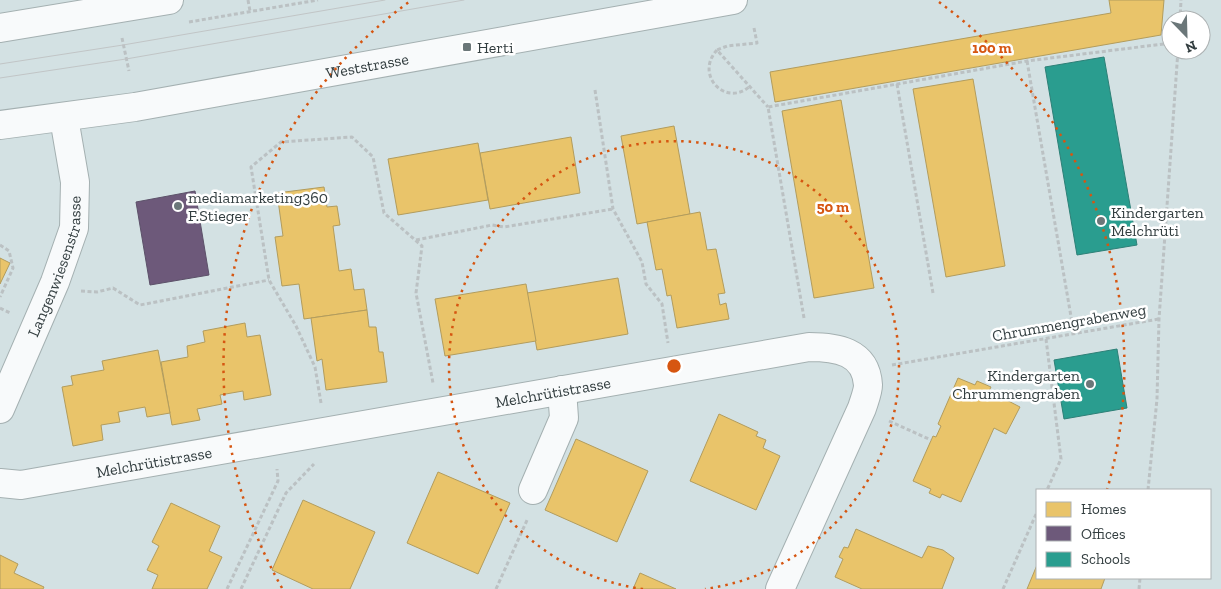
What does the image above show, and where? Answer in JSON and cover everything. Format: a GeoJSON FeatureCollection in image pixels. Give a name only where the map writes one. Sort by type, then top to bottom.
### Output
{"type":"FeatureCollection","features":[{"type":"Feature","properties":{"kind":"street"},"geometry":{"type":"LineString","coordinates":[[0,28],[169,0]]}},
{"type":"Feature","properties":{"kind":"street","name":"Weststrasse"},"geometry":{"type":"LineString","coordinates":[[0,125],[64,118],[733,0]]}},
{"type":"Feature","properties":{"kind":"street","name":"Langenwiesenstrasse"},"geometry":{"type":"LineString","coordinates":[[0,409],[55,282],[74,228],[75,182],[64,118]]}},
{"type":"Feature","properties":{"kind":"street","name":"Melchrütistrasse"},"geometry":{"type":"LineString","coordinates":[[0,483],[31,484],[809,347],[833,347],[848,352],[864,370]]}},
{"type":"Feature","properties":{"kind":"street"},"geometry":{"type":"LineString","coordinates":[[780,589],[862,408],[868,386],[864,370]]}},
{"type":"Feature","properties":{"kind":"street"},"geometry":{"type":"LineString","coordinates":[[532,490],[564,418],[562,390]]}},
{"type":"Feature","properties":{"kind":"path"},"geometry":{"type":"LineString","coordinates":[[248,0],[250,11]]}},
{"type":"Feature","properties":{"kind":"path"},"geometry":{"type":"LineString","coordinates":[[186,22],[318,0]]}},
{"type":"Feature","properties":{"kind":"path"},"geometry":{"type":"LineString","coordinates":[[750,86],[745,90],[735,93],[723,92],[712,83],[708,69],[710,57],[717,50],[727,46],[757,43],[754,28]]}},
{"type":"Feature","properties":{"kind":"path"},"geometry":{"type":"LineString","coordinates":[[121,33],[129,71]]}},
{"type":"Feature","properties":{"kind":"path"},"geometry":{"type":"LineString","coordinates":[[768,107],[1027,61],[1161,43]]}},
{"type":"Feature","properties":{"kind":"path"},"geometry":{"type":"LineString","coordinates":[[717,50],[768,107],[805,324]]}},
{"type":"Feature","properties":{"kind":"path","name":"Chrummengrabenweg"},"geometry":{"type":"LineString","coordinates":[[864,370],[1159,320],[1177,60]]}},
{"type":"Feature","properties":{"kind":"path"},"geometry":{"type":"LineString","coordinates":[[1027,61],[1074,334]]}},
{"type":"Feature","properties":{"kind":"path"},"geometry":{"type":"LineString","coordinates":[[898,84],[934,293]]}},
{"type":"Feature","properties":{"kind":"path"},"geometry":{"type":"LineString","coordinates":[[595,90],[614,209],[642,262],[646,284],[662,304],[668,344]]}},
{"type":"Feature","properties":{"kind":"path"},"geometry":{"type":"LineString","coordinates":[[320,398],[315,367],[296,326],[269,280],[251,167],[281,142],[352,137],[373,157],[384,213],[422,246],[416,293],[434,389]]}},
{"type":"Feature","properties":{"kind":"path"},"geometry":{"type":"LineString","coordinates":[[416,240],[492,224],[504,227],[614,209]]}},
{"type":"Feature","properties":{"kind":"path"},"geometry":{"type":"LineString","coordinates":[[0,245],[9,251],[13,268],[0,297]]}},
{"type":"Feature","properties":{"kind":"path"},"geometry":{"type":"LineString","coordinates":[[76,291],[97,292],[112,288],[140,305],[269,280]]}},
{"type":"Feature","properties":{"kind":"path"},"geometry":{"type":"LineString","coordinates":[[1148,489],[1156,399],[1159,320]]}},
{"type":"Feature","properties":{"kind":"path"},"geometry":{"type":"LineString","coordinates":[[1046,338],[1061,459],[1047,489]]}},
{"type":"Feature","properties":{"kind":"path"},"geometry":{"type":"LineString","coordinates":[[886,420],[931,440]]}},
{"type":"Feature","properties":{"kind":"path"},"geometry":{"type":"LineString","coordinates":[[241,589],[286,493],[314,464],[313,458]]}},
{"type":"Feature","properties":{"kind":"path"},"geometry":{"type":"LineString","coordinates":[[227,589],[278,481],[276,466]]}},
{"type":"Feature","properties":{"kind":"path"},"geometry":{"type":"LineString","coordinates":[[496,589],[535,503],[532,490]]}},
{"type":"Feature","properties":{"kind":"path"},"geometry":{"type":"LineString","coordinates":[[1003,589],[1036,514]]}},
{"type":"Feature","properties":{"kind":"building: Homes"},"geometry":{"type":"Polygon","coordinates":[[[1109,0],[1164,0],[1163,10],[1161,10],[1161,35],[775,102],[770,72],[1111,13],[1109,0]]]}},
{"type":"Feature","properties":{"kind":"building: Homes"},"geometry":{"type":"Polygon","coordinates":[[[973,79],[1005,266],[946,277],[913,89],[973,79]]]}},
{"type":"Feature","properties":{"kind":"building: Homes"},"geometry":{"type":"Polygon","coordinates":[[[841,100],[874,288],[814,298],[782,111],[841,100]]]}},
{"type":"Feature","properties":{"kind":"building: Homes"},"geometry":{"type":"Polygon","coordinates":[[[674,126],[690,214],[637,224],[621,136],[674,126]]]}},
{"type":"Feature","properties":{"kind":"building: Homes"},"geometry":{"type":"Polygon","coordinates":[[[571,137],[580,193],[490,209],[480,153],[571,137]]]}},
{"type":"Feature","properties":{"kind":"building: Homes"},"geometry":{"type":"Polygon","coordinates":[[[478,143],[488,200],[398,215],[388,159],[478,143]]]}},
{"type":"Feature","properties":{"kind":"building: Homes"},"geometry":{"type":"Polygon","coordinates":[[[324,187],[327,207],[337,206],[340,225],[333,226],[339,271],[351,269],[354,290],[364,289],[367,310],[304,319],[299,284],[282,286],[275,237],[283,236],[277,193],[324,187]]]}},
{"type":"Feature","properties":{"kind":"building: Homes"},"geometry":{"type":"Polygon","coordinates":[[[700,212],[707,250],[716,249],[725,293],[718,294],[720,305],[726,303],[729,319],[677,328],[671,295],[667,296],[662,269],[656,270],[647,222],[700,212]]]}},
{"type":"Feature","properties":{"kind":"building: Homes"},"geometry":{"type":"Polygon","coordinates":[[[0,258],[10,263],[0,284],[0,258]]]}},
{"type":"Feature","properties":{"kind":"building: Homes"},"geometry":{"type":"Polygon","coordinates":[[[618,278],[628,334],[537,350],[527,293],[618,278]]]}},
{"type":"Feature","properties":{"kind":"building: Homes"},"geometry":{"type":"Polygon","coordinates":[[[526,284],[536,341],[445,356],[435,299],[526,284]]]}},
{"type":"Feature","properties":{"kind":"building: Homes"},"geometry":{"type":"Polygon","coordinates":[[[367,310],[369,327],[376,327],[379,352],[383,352],[387,382],[326,390],[322,359],[317,361],[311,318],[367,310]]]}},
{"type":"Feature","properties":{"kind":"building: Homes"},"geometry":{"type":"Polygon","coordinates":[[[245,323],[247,337],[260,335],[271,395],[244,400],[243,391],[220,395],[222,404],[197,409],[200,420],[172,425],[161,362],[188,357],[187,346],[205,342],[203,331],[245,323]]]}},
{"type":"Feature","properties":{"kind":"building: Homes"},"geometry":{"type":"Polygon","coordinates":[[[158,350],[170,413],[147,417],[145,407],[118,412],[120,422],[101,425],[103,440],[73,446],[62,387],[73,385],[71,376],[104,370],[102,361],[158,350]]]}},
{"type":"Feature","properties":{"kind":"building: Homes"},"geometry":{"type":"Polygon","coordinates":[[[958,378],[975,385],[977,381],[991,387],[989,391],[1020,407],[1006,434],[994,428],[961,502],[942,494],[940,498],[929,493],[931,489],[913,481],[933,436],[936,437],[941,426],[938,424],[958,378]]]}},
{"type":"Feature","properties":{"kind":"building: Homes"},"geometry":{"type":"Polygon","coordinates":[[[719,414],[758,432],[756,436],[766,440],[763,448],[780,456],[756,510],[690,481],[719,414]]]}},
{"type":"Feature","properties":{"kind":"building: Homes"},"geometry":{"type":"Polygon","coordinates":[[[576,439],[648,471],[617,542],[545,510],[576,439]]]}},
{"type":"Feature","properties":{"kind":"building: Homes"},"geometry":{"type":"Polygon","coordinates":[[[438,472],[510,503],[478,574],[407,543],[438,472]]]}},
{"type":"Feature","properties":{"kind":"building: Homes"},"geometry":{"type":"Polygon","coordinates":[[[303,500],[375,532],[350,589],[313,589],[272,570],[303,500]]]}},
{"type":"Feature","properties":{"kind":"building: Homes"},"geometry":{"type":"Polygon","coordinates":[[[171,503],[220,526],[209,551],[222,557],[207,589],[152,589],[158,575],[147,570],[159,546],[152,542],[171,503]]]}},
{"type":"Feature","properties":{"kind":"building: Homes"},"geometry":{"type":"Polygon","coordinates":[[[856,529],[922,558],[928,546],[943,550],[954,558],[942,589],[862,589],[835,577],[843,559],[839,557],[844,547],[848,548],[856,529]]]}},
{"type":"Feature","properties":{"kind":"building: Homes"},"geometry":{"type":"Polygon","coordinates":[[[0,555],[18,564],[14,573],[44,587],[43,589],[0,589],[0,555]]]}},
{"type":"Feature","properties":{"kind":"building: Homes"},"geometry":{"type":"Polygon","coordinates":[[[1036,567],[1036,579],[1105,579],[1101,589],[1027,589],[1036,567]]]}},
{"type":"Feature","properties":{"kind":"building: Homes"},"geometry":{"type":"Polygon","coordinates":[[[640,573],[676,589],[633,589],[640,573]]]}},
{"type":"Feature","properties":{"kind":"building: Offices"},"geometry":{"type":"Polygon","coordinates":[[[195,191],[209,275],[150,285],[136,202],[195,191]]]}},
{"type":"Feature","properties":{"kind":"building: Schools"},"geometry":{"type":"Polygon","coordinates":[[[1104,57],[1137,245],[1077,255],[1045,67],[1104,57]]]}},
{"type":"Feature","properties":{"kind":"building: Schools","name":"Kindergarten Chrummengraben"},"geometry":{"type":"Polygon","coordinates":[[[1117,349],[1127,408],[1064,419],[1054,360],[1117,349]]]}},
{"type":"Feature","properties":{"kind":"tram line"},"geometry":{"type":"LineString","coordinates":[[0,64],[385,0]]}},
{"type":"Feature","properties":{"kind":"tram line"},"geometry":{"type":"LineString","coordinates":[[0,78],[126,59],[464,0]]}},
{"type":"Feature","properties":{"kind":"place","name":"Herti"},"geometry":{"type":"Point","coordinates":[467,47]}},
{"type":"Feature","properties":{"kind":"place","name":"mediamarketing360 F.Stieger"},"geometry":{"type":"Point","coordinates":[178,206]}},
{"type":"Feature","properties":{"kind":"place","name":"Kindergarten Melchrüti"},"geometry":{"type":"Point","coordinates":[1101,221]}},
{"type":"Feature","properties":{"kind":"place","name":"Kindergarten Chrummengraben"},"geometry":{"type":"Point","coordinates":[1090,384]}}]}
